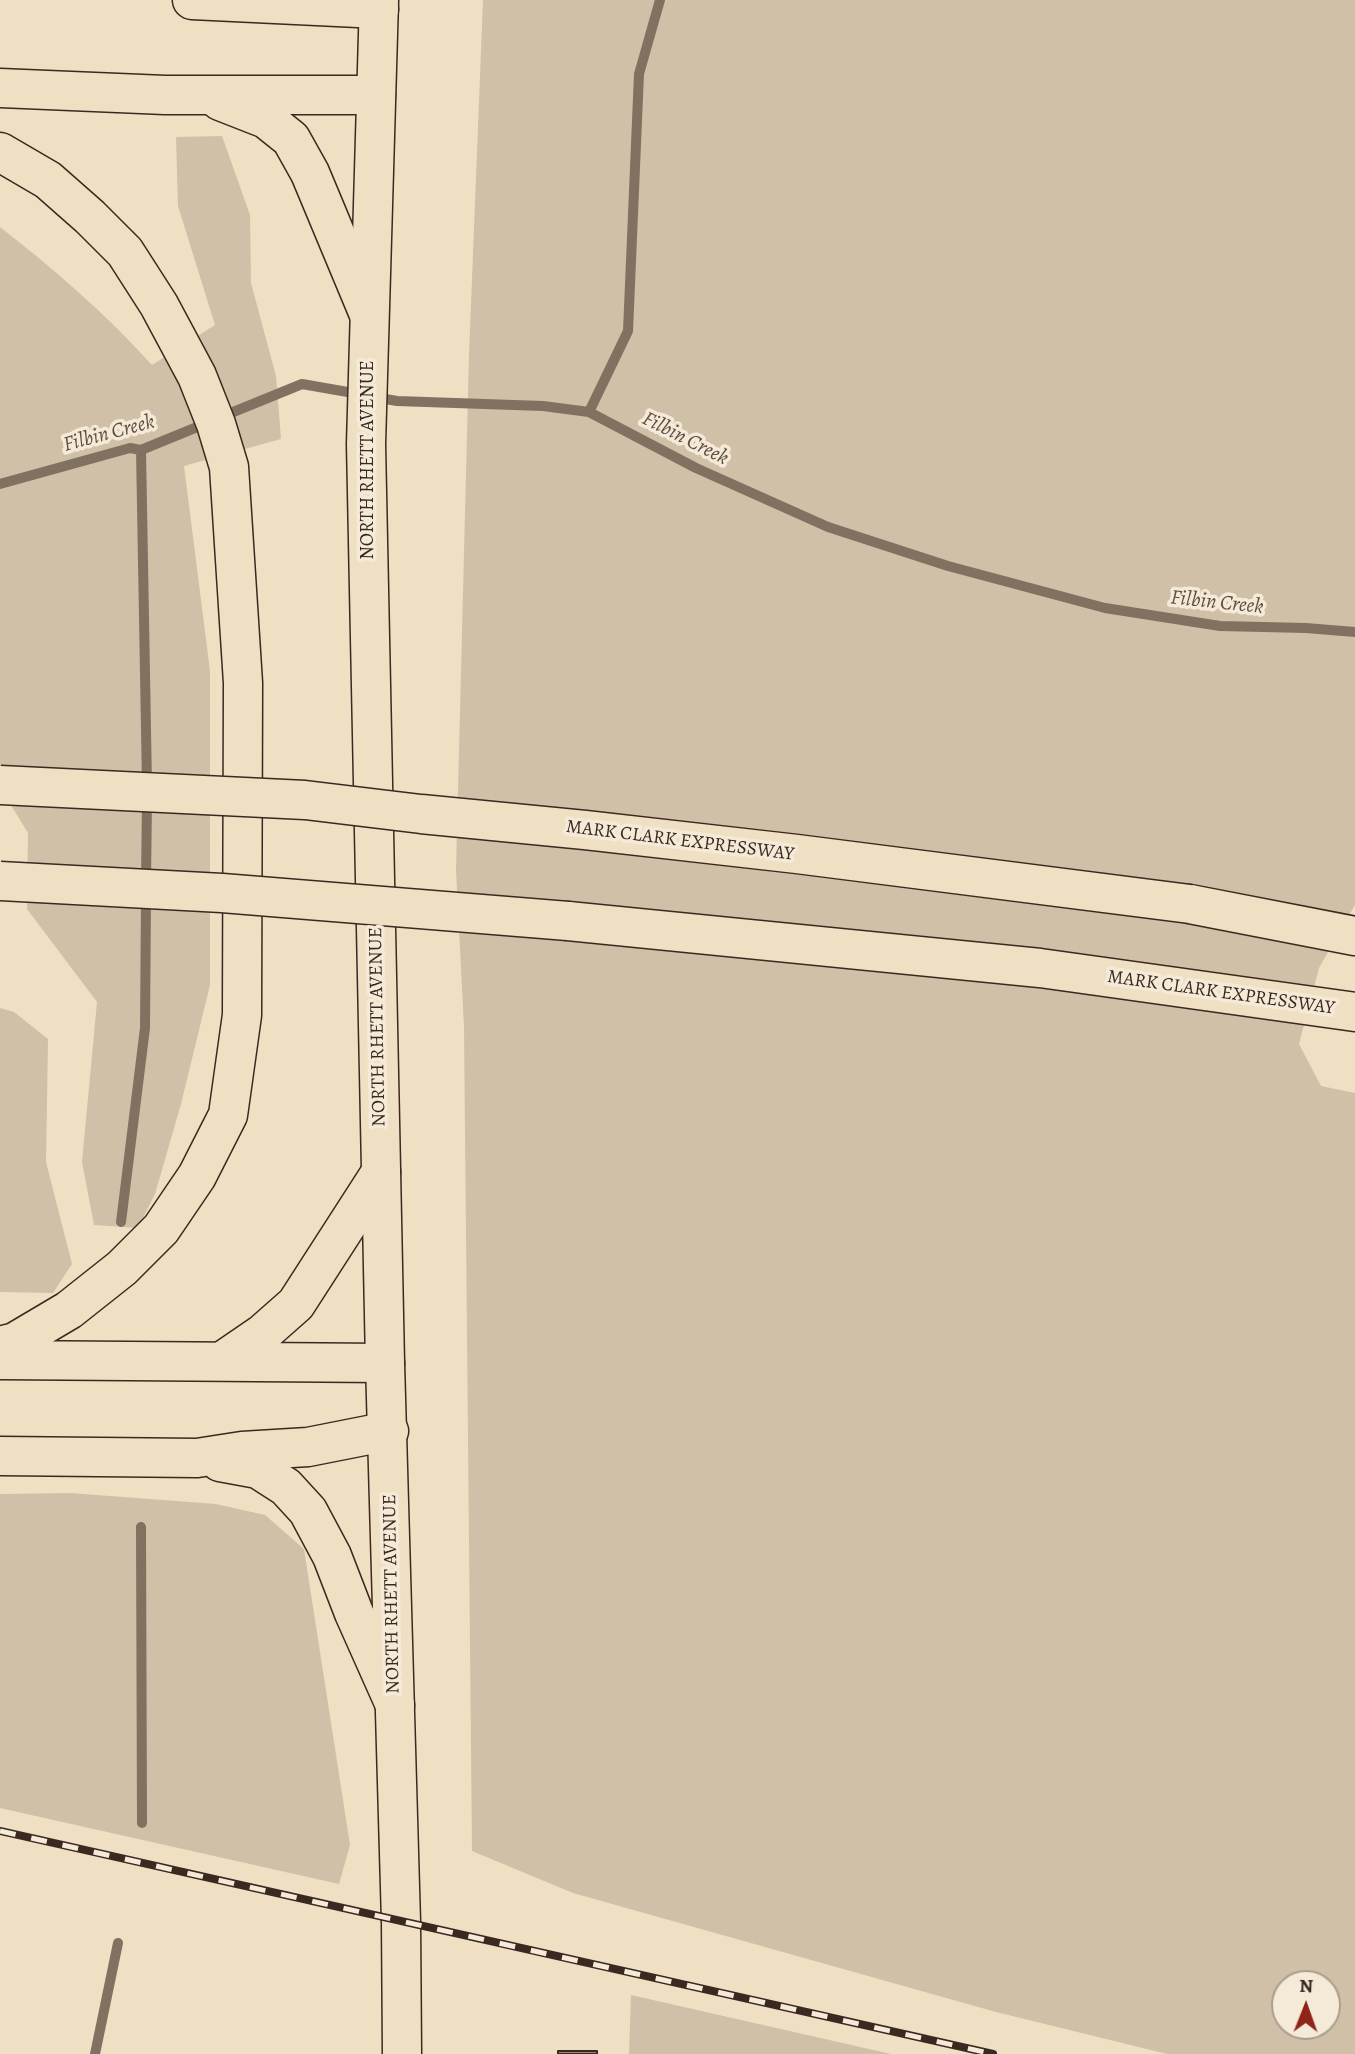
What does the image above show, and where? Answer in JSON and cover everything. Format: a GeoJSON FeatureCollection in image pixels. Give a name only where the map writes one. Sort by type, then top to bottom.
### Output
{"type":"FeatureCollection","features":[{"type":"Feature","properties":{"kind":"main road"},"geometry":{"type":"LineString","coordinates":[[192,0],[379,5]]}},
{"type":"Feature","properties":{"kind":"main road","name":"NORTH RHETT AVENUE"},"geometry":{"type":"LineString","coordinates":[[379,5],[366,444],[402,2054]]}},
{"type":"Feature","properties":{"kind":"main road"},"geometry":{"type":"LineString","coordinates":[[0,88],[166,95],[376,94]]}},
{"type":"Feature","properties":{"kind":"main road"},"geometry":{"type":"LineString","coordinates":[[166,95],[218,101],[266,119],[291,139],[310,173],[369,312]]}},
{"type":"Feature","properties":{"kind":"main road"},"geometry":{"type":"LineString","coordinates":[[0,152],[48,180],[125,252],[159,305],[197,376],[229,467],[243,683],[243,1015],[228,1115],[197,1177],[161,1229],[122,1268],[69,1310],[15,1342],[0,1346]]}},
{"type":"Feature","properties":{"kind":"main road","name":"MARK CLARK EXPRESSWAY"},"geometry":{"type":"LineString","coordinates":[[0,785],[304,800],[691,842],[1190,904],[1355,936]]}},
{"type":"Feature","properties":{"kind":"main road","name":"MARK CLARK EXPRESSWAY"},"geometry":{"type":"LineString","coordinates":[[0,881],[222,893],[522,916],[1040,968],[1355,1012]]}},
{"type":"Feature","properties":{"kind":"main road"},"geometry":{"type":"LineString","coordinates":[[0,898],[222,893]]}},
{"type":"Feature","properties":{"kind":"main road"},"geometry":{"type":"LineString","coordinates":[[1190,904],[1355,923]]}},
{"type":"Feature","properties":{"kind":"main road"},"geometry":{"type":"LineString","coordinates":[[224,1360],[262,1334],[296,1304],[381,1172]]}},
{"type":"Feature","properties":{"kind":"main road"},"geometry":{"type":"LineString","coordinates":[[0,1360],[385,1363]]}},
{"type":"Feature","properties":{"kind":"main road"},"geometry":{"type":"LineString","coordinates":[[0,1456],[197,1458],[242,1451],[308,1447],[389,1431]]}},
{"type":"Feature","properties":{"kind":"main road"},"geometry":{"type":"LineString","coordinates":[[197,1458],[258,1469],[286,1487],[308,1511],[332,1556],[395,1705]]}},
{"type":"Feature","properties":{"kind":"shaded area"},"geometry":{"type":"Polygon","coordinates":[[[483,0],[1355,0],[1355,905],[1319,968],[1299,1044],[1321,1086],[1355,1093],[1355,2054],[1167,2054],[996,2012],[573,1893],[472,1851],[464,1027],[456,870],[469,355],[483,0]]]}},
{"type":"Feature","properties":{"kind":"shaded area"},"geometry":{"type":"Polygon","coordinates":[[[222,136],[250,215],[251,283],[276,376],[281,439],[184,466],[210,671],[210,985],[181,1104],[155,1194],[138,1228],[94,1225],[82,1162],[97,1002],[27,909],[28,833],[0,787],[0,227],[79,293],[152,365],[215,325],[178,206],[176,137],[222,136]]]}},
{"type":"Feature","properties":{"kind":"shaded area"},"geometry":{"type":"Polygon","coordinates":[[[0,1008],[14,1012],[48,1039],[46,1162],[72,1264],[53,1293],[0,1292],[0,1008]]]}},
{"type":"Feature","properties":{"kind":"shaded area"},"geometry":{"type":"Polygon","coordinates":[[[70,1493],[216,1504],[265,1515],[304,1549],[350,1845],[339,1884],[0,1808],[0,1494],[70,1493]]]}},
{"type":"Feature","properties":{"kind":"shaded area"},"geometry":{"type":"Polygon","coordinates":[[[631,1995],[891,2054],[629,2054],[631,1995]]]}},
{"type":"Feature","properties":{"kind":"building"},"geometry":{"type":"Polygon","coordinates":[[[558,2051],[597,2051],[597,2054],[558,2054],[558,2051]]]}},
{"type":"Feature","properties":{"kind":"waterway"},"geometry":{"type":"LineString","coordinates":[[589,412],[628,331],[639,74],[660,0]]}},
{"type":"Feature","properties":{"kind":"waterway","name":"Filbin Creek"},"geometry":{"type":"LineString","coordinates":[[221,417],[302,384],[359,394]]}},
{"type":"Feature","properties":{"kind":"waterway","name":"Filbin Creek"},"geometry":{"type":"LineString","coordinates":[[374,397],[397,401],[543,406],[589,412],[696,468],[828,527],[948,566],[1105,608],[1220,626],[1355,632]]}},
{"type":"Feature","properties":{"kind":"waterway","name":"Filbin Creek"},"geometry":{"type":"LineString","coordinates":[[0,484],[130,448],[141,450],[207,423]]}},
{"type":"Feature","properties":{"kind":"waterway"},"geometry":{"type":"LineString","coordinates":[[141,450],[147,785]]}},
{"type":"Feature","properties":{"kind":"waterway"},"geometry":{"type":"LineString","coordinates":[[146,880],[147,800]]}},
{"type":"Feature","properties":{"kind":"waterway"},"geometry":{"type":"LineString","coordinates":[[121,1222],[145,1028],[146,898]]}},
{"type":"Feature","properties":{"kind":"waterway"},"geometry":{"type":"LineString","coordinates":[[141,1527],[142,1823]]}},
{"type":"Feature","properties":{"kind":"waterway"},"geometry":{"type":"LineString","coordinates":[[95,2054],[118,1943]]}},
{"type":"Feature","properties":{"kind":"railway"},"geometry":{"type":"LineString","coordinates":[[0,1831],[993,2054]]}}]}
